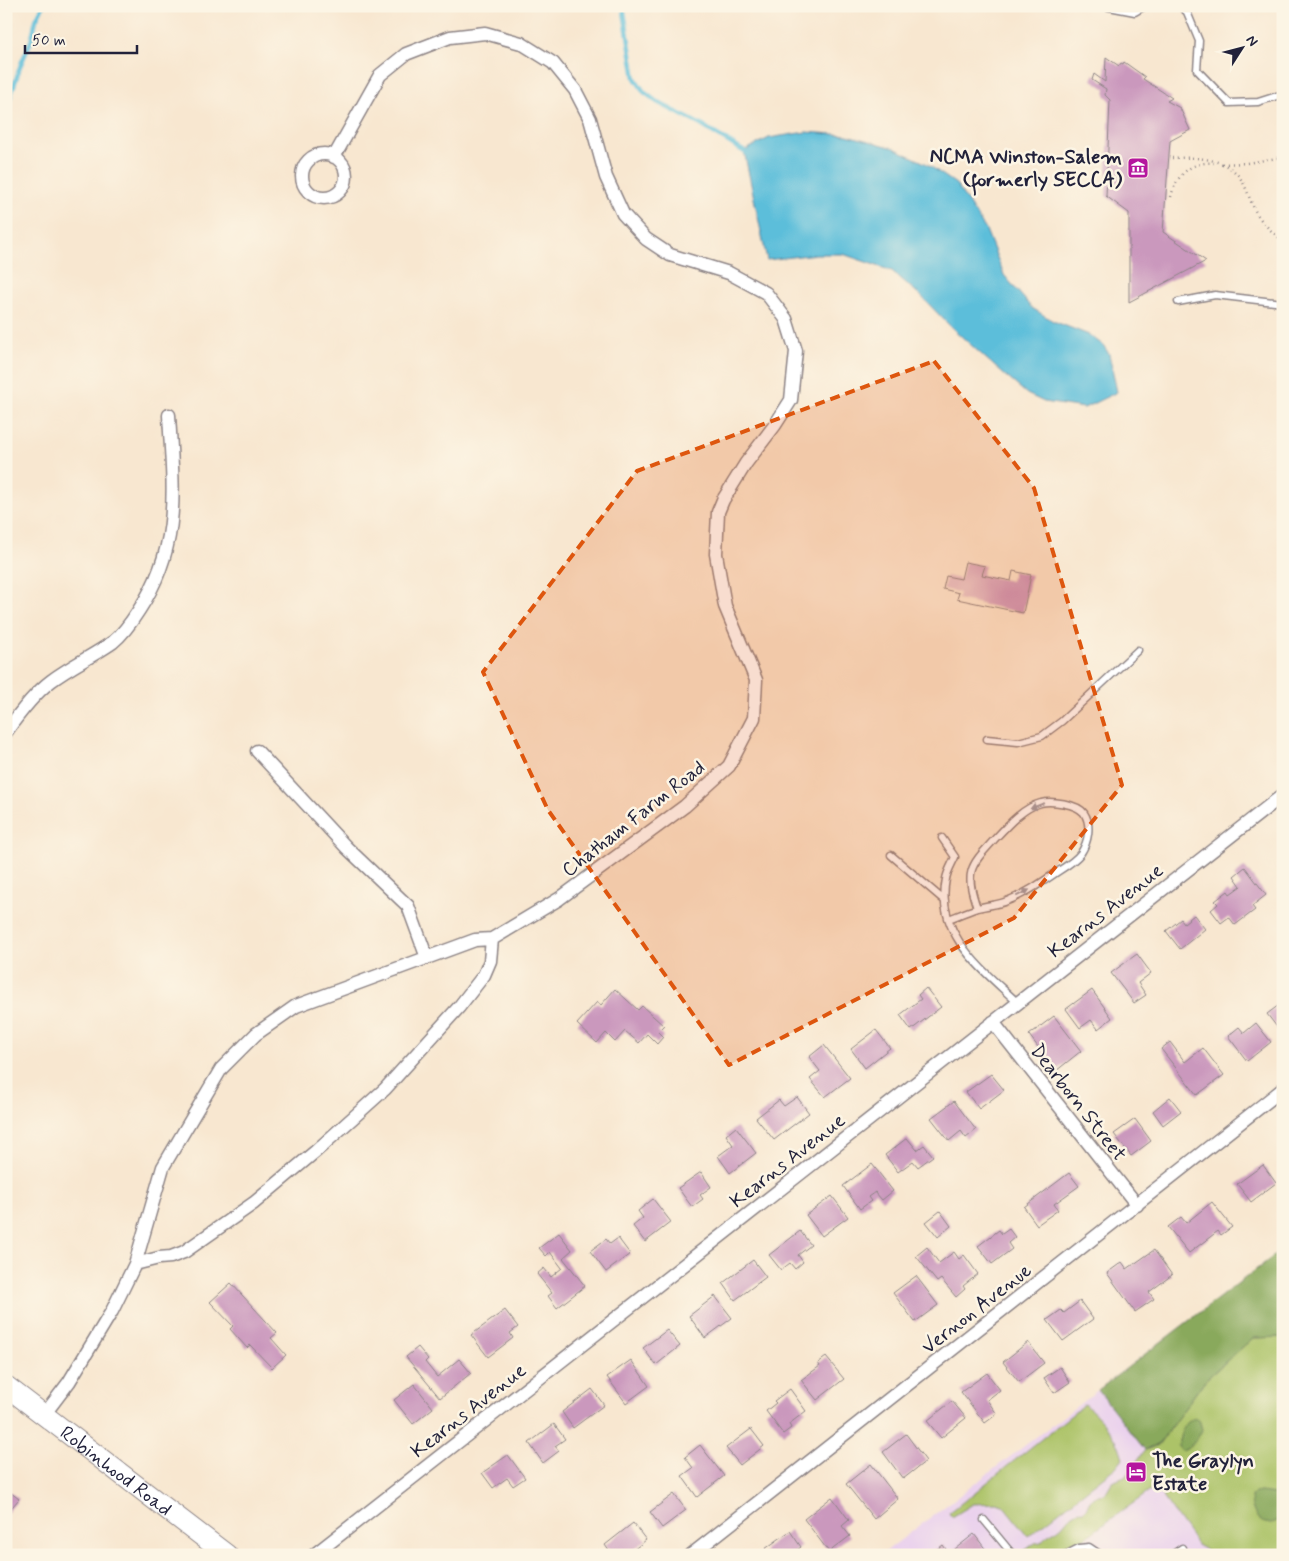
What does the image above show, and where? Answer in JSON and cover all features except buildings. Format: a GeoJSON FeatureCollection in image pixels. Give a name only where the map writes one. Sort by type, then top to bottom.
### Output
{"type":"FeatureCollection","features":[{"type":"Feature","properties":{"kind":"main road","name":"Robinhood Road"},"geometry":{"type":"LineString","coordinates":[[6,1386],[227,1555]]}},
{"type":"Feature","properties":{"kind":"street","name":"Chatham Farm Road"},"geometry":{"type":"LineString","coordinates":[[44,1414],[68,1382],[112,1311],[135,1264],[162,1167],[221,1069],[256,1034],[296,1006],[475,940],[492,939],[559,899],[685,806],[728,766],[754,718],[756,680],[725,606],[716,554],[718,512],[723,500],[746,463],[791,400],[796,351],[786,319],[766,293],[729,273],[670,255],[646,239],[623,214],[606,176],[590,119],[575,90],[552,63],[521,43],[485,33],[450,37],[406,54],[380,75],[334,157]]}},
{"type":"Feature","properties":{"kind":"street"},"geometry":{"type":"LineString","coordinates":[[6,732],[18,715],[50,681],[114,641],[132,620],[147,597],[159,572],[168,546],[172,519],[169,415]]}},
{"type":"Feature","properties":{"kind":"street"},"geometry":{"type":"LineString","coordinates":[[257,750],[347,848],[408,906],[427,958]]}},
{"type":"Feature","properties":{"kind":"street","name":"Kearns Avenue"},"geometry":{"type":"LineString","coordinates":[[314,1555],[1283,795]]}},
{"type":"Feature","properties":{"kind":"street"},"geometry":{"type":"LineString","coordinates":[[135,1264],[170,1257],[184,1252],[254,1204],[385,1089],[459,1007],[484,975],[490,961],[492,939]]}},
{"type":"Feature","properties":{"kind":"street","name":"Dearborn Street"},"geometry":{"type":"LineString","coordinates":[[993,1022],[1137,1205]]}},
{"type":"Feature","properties":{"kind":"street","name":"Vernon Avenue"},"geometry":{"type":"LineString","coordinates":[[691,1555],[1283,1089]]}},
{"type":"Feature","properties":{"kind":"lane"},"geometry":{"type":"LineString","coordinates":[[1104,6],[1136,12],[1145,6]]}},
{"type":"Feature","properties":{"kind":"lane"},"geometry":{"type":"LineString","coordinates":[[1180,6],[1187,12],[1199,41],[1197,70],[1229,102],[1258,102],[1283,94]]}},
{"type":"Feature","properties":{"kind":"lane"},"geometry":{"type":"LineString","coordinates":[[1178,302],[1215,295],[1283,303]]}},
{"type":"Feature","properties":{"kind":"lane"},"geometry":{"type":"LineString","coordinates":[[988,739],[1018,742],[1042,736],[1062,721],[1138,650]]}},
{"type":"Feature","properties":{"kind":"lane"},"geometry":{"type":"LineString","coordinates":[[949,919],[977,908],[1007,901],[1035,887],[1066,866],[1080,854],[1088,837],[1084,813],[1074,807],[1056,802],[1040,803],[1022,813],[979,856],[970,872],[971,890],[977,908]]}},
{"type":"Feature","properties":{"kind":"lane"},"geometry":{"type":"LineString","coordinates":[[942,838],[955,857],[946,878],[944,908],[957,938],[969,956],[1018,1003]]}},
{"type":"Feature","properties":{"kind":"lane"},"geometry":{"type":"LineString","coordinates":[[891,855],[945,901]]}},
{"type":"Feature","properties":{"kind":"lane"},"geometry":{"type":"LineString","coordinates":[[984,1520],[1013,1555]]}},
{"type":"Feature","properties":{"kind":"lane"},"geometry":{"type":"LineString","coordinates":[[1065,1555],[1079,1548],[1089,1547],[1100,1554]]}},
{"type":"Feature","properties":{"kind":"lane"},"geometry":{"type":"LineString","coordinates":[[1172,1555],[1182,1548]]}},
{"type":"Feature","properties":{"kind":"path"},"geometry":{"type":"LineString","coordinates":[[1172,158],[1201,157],[1230,169],[1242,180],[1257,215],[1283,241]]}},
{"type":"Feature","properties":{"kind":"path"},"geometry":{"type":"LineString","coordinates":[[1171,197],[1175,183],[1182,172],[1199,163],[1247,163],[1283,157]]}},
{"type":"Feature","properties":{"kind":"highlighted area"},"geometry":{"type":"Polygon","coordinates":[[[934,361],[1034,488],[1122,785],[1014,918],[729,1065],[548,810],[483,672],[637,471],[934,361]]]}},
{"type":"Feature","properties":{"kind":"shaded area","name":"The Graylyn Estate"},"geometry":{"type":"Polygon","coordinates":[[[1283,1249],[1283,1555],[881,1555],[1098,1390],[1283,1249]]]}},
{"type":"Feature","properties":{"kind":"green space"},"geometry":{"type":"Polygon","coordinates":[[[1283,1249],[1283,1337],[1253,1338],[1205,1380],[1158,1445],[1145,1450],[1098,1390],[1283,1249]]]}},
{"type":"Feature","properties":{"kind":"green space"},"geometry":{"type":"Polygon","coordinates":[[[1283,1337],[1283,1555],[1215,1555],[1197,1545],[1156,1487],[1072,1547],[1055,1555],[1020,1554],[1035,1543],[1041,1542],[1061,1527],[1073,1514],[1084,1511],[1093,1498],[1105,1494],[1112,1482],[1125,1477],[1145,1450],[1158,1445],[1205,1380],[1253,1338],[1283,1337]]]}},
{"type":"Feature","properties":{"kind":"green space"},"geometry":{"type":"Polygon","coordinates":[[[1085,1404],[1103,1422],[1117,1442],[1123,1458],[1116,1467],[1028,1536],[1003,1505],[996,1503],[973,1504],[952,1517],[949,1513],[1085,1404]]]}},
{"type":"Feature","properties":{"kind":"green space"},"geometry":{"type":"Polygon","coordinates":[[[1195,1418],[1200,1422],[1202,1430],[1194,1442],[1182,1451],[1178,1447],[1181,1434],[1188,1422],[1195,1418]]]}},
{"type":"Feature","properties":{"kind":"green space"},"geometry":{"type":"Polygon","coordinates":[[[1260,1492],[1283,1495],[1283,1517],[1276,1522],[1264,1523],[1256,1516],[1251,1496],[1260,1492]]]}},
{"type":"Feature","properties":{"kind":"water"},"geometry":{"type":"Polygon","coordinates":[[[806,132],[847,135],[894,148],[927,164],[956,184],[986,230],[1004,275],[1032,308],[1053,321],[1089,335],[1103,345],[1109,354],[1117,392],[1084,408],[1044,402],[1027,394],[1001,372],[892,271],[843,254],[816,254],[767,260],[744,151],[769,138],[806,132]]]}},
{"type":"Feature","properties":{"kind":"waterway"},"geometry":{"type":"LineString","coordinates":[[6,110],[21,64],[31,41],[36,20],[43,6]]}},
{"type":"Feature","properties":{"kind":"waterway"},"geometry":{"type":"LineString","coordinates":[[623,6],[635,78],[644,92],[657,102],[701,125],[748,154]]}},
{"type":"Feature","properties":{"kind":"place","name":"NCMA Winston-Salem (formerly SECCA)"},"geometry":{"type":"Point","coordinates":[1138,168]}},
{"type":"Feature","properties":{"kind":"place","name":"The Graylyn Estate"},"geometry":{"type":"Point","coordinates":[1136,1472]}}]}
